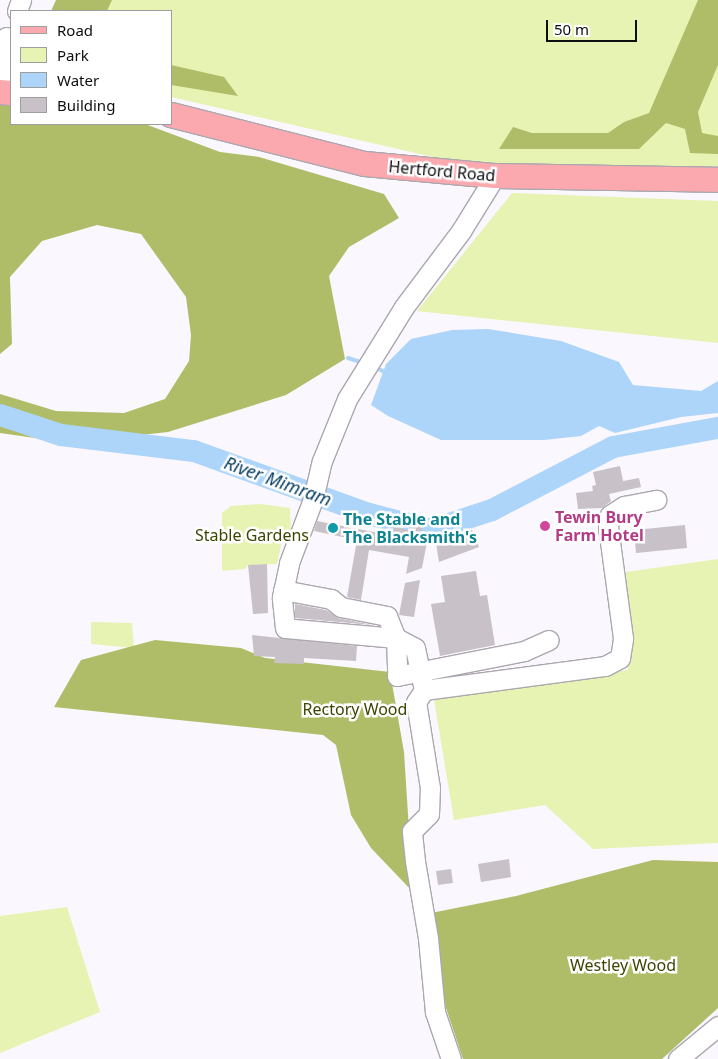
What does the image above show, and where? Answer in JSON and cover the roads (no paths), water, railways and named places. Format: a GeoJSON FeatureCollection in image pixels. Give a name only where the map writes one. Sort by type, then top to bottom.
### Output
{"type":"FeatureCollection","features":[{"type":"Feature","properties":{"kind":"main road","name":"Hertford Road"},"geometry":{"type":"LineString","coordinates":[[172,115],[365,164],[495,176],[718,180]]}},
{"type":"Feature","properties":{"kind":"street"},"geometry":{"type":"LineString","coordinates":[[6,36],[7,93]]}},
{"type":"Feature","properties":{"kind":"street"},"geometry":{"type":"LineString","coordinates":[[451,1059],[435,1012],[428,938],[418,889],[412,830],[429,814],[430,788],[416,702],[424,690],[415,648],[396,638],[285,628],[282,625],[283,590],[289,563],[315,493],[329,440],[366,365],[404,307],[461,232],[495,176]]}},
{"type":"Feature","properties":{"kind":"street"},"geometry":{"type":"LineString","coordinates":[[424,690],[604,666],[620,658],[624,638],[608,527],[610,515],[624,506],[656,500]]}},
{"type":"Feature","properties":{"kind":"street"},"geometry":{"type":"LineString","coordinates":[[283,590],[331,599],[341,607],[387,616],[396,638],[397,676],[524,651],[549,640]]}},
{"type":"Feature","properties":{"kind":"street"},"geometry":{"type":"LineString","coordinates":[[678,1059],[718,1026]]}},
{"type":"Feature","properties":{"kind":"water"},"geometry":{"type":"Polygon","coordinates":[[[488,329],[561,341],[619,362],[633,385],[701,391],[718,381],[718,413],[681,417],[615,433],[599,426],[581,436],[544,440],[441,440],[388,416],[371,405],[386,364],[411,339],[452,330],[488,329]]]}},
{"type":"Feature","properties":{"kind":"waterway"},"geometry":{"type":"LineString","coordinates":[[348,358],[363,363]]}},
{"type":"Feature","properties":{"kind":"waterway"},"geometry":{"type":"LineString","coordinates":[[374,367],[383,371]]}},
{"type":"Feature","properties":{"kind":"waterway","name":"River Mimram"},"geometry":{"type":"LineString","coordinates":[[0,415],[61,435],[194,451],[369,514],[431,530],[492,510],[613,447],[718,428]]}},
{"type":"Feature","properties":{"kind":"place","name":"Tewin Bury Farm Hotel"},"geometry":{"type":"Point","coordinates":[545,526]}},
{"type":"Feature","properties":{"kind":"place","name":"The Stable and The Blacksmith's"},"geometry":{"type":"Point","coordinates":[333,528]}},
{"type":"Feature","properties":{"kind":"park label","name":"Stable Gardens"},"geometry":{"type":"Point","coordinates":[252,535]}},
{"type":"Feature","properties":{"kind":"park label","name":"Rectory Wood"},"geometry":{"type":"Point","coordinates":[355,709]}},
{"type":"Feature","properties":{"kind":"park label","name":"Westley Wood"},"geometry":{"type":"Point","coordinates":[623,965]}}]}
